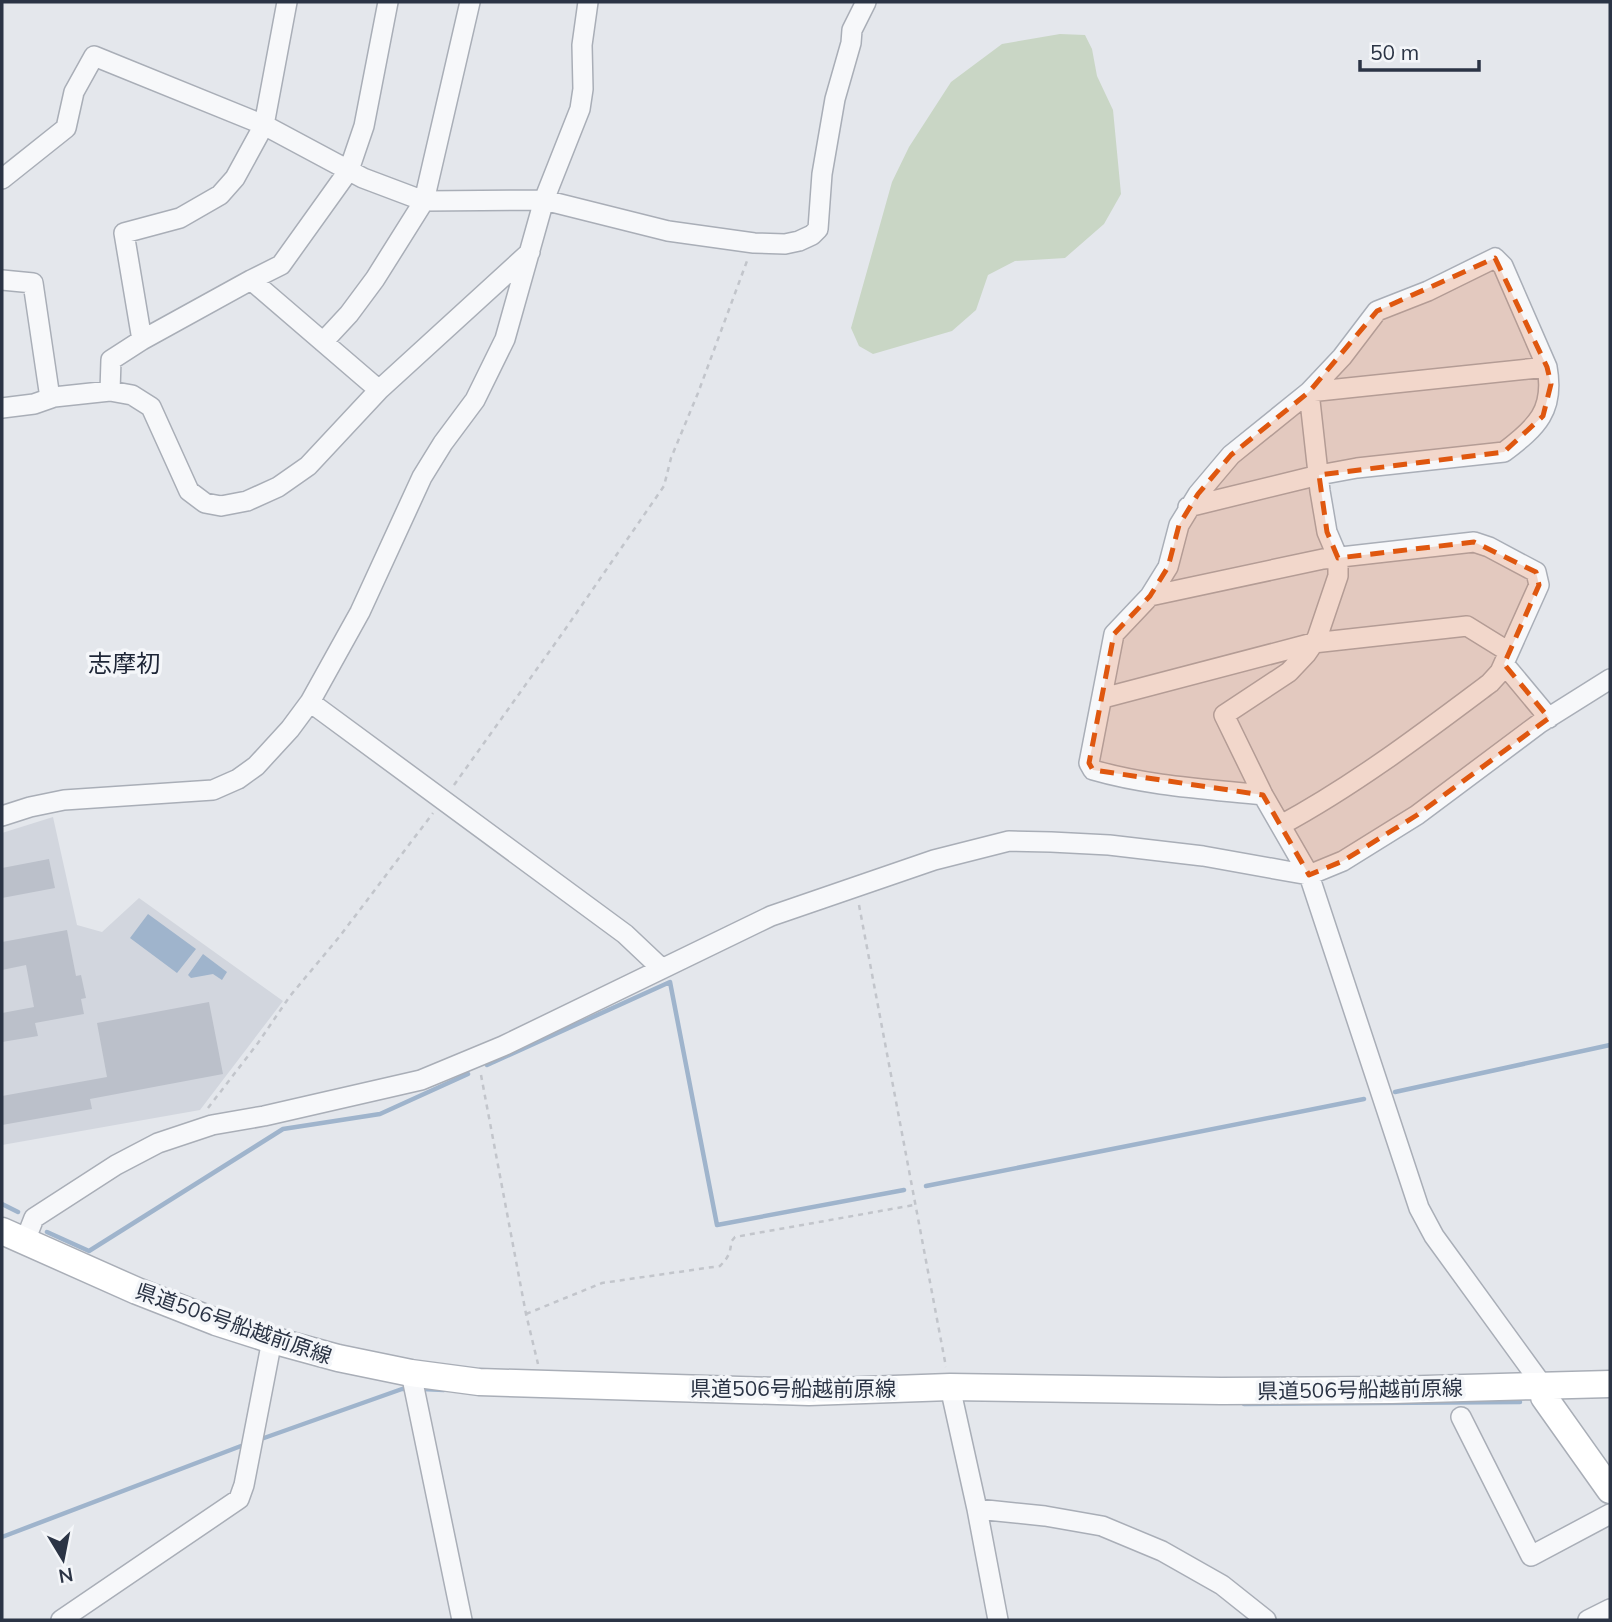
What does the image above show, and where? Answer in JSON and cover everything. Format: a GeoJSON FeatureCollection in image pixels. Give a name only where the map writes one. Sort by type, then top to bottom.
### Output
{"type":"FeatureCollection","features":[{"type":"Feature","properties":{"kind":"main road","name":"県道506号船越前原線"},"geometry":{"type":"LineString","coordinates":[[13,1236],[137,1291],[216,1322],[414,1385],[479,1382],[808,1392],[950,1387],[1221,1391],[1610,1384]]}},
{"type":"Feature","properties":{"kind":"main road"},"geometry":{"type":"LineString","coordinates":[[1543,1386],[1544,1396],[1610,1490]]}},
{"type":"Feature","properties":{"kind":"street"},"geometry":{"type":"LineString","coordinates":[[142,340],[124,233],[180,218],[220,195],[235,178],[264,125],[287,2]]}},
{"type":"Feature","properties":{"kind":"street"},"geometry":{"type":"LineString","coordinates":[[110,391],[111,360],[142,340],[281,265],[349,170],[364,126],[387,2]]}},
{"type":"Feature","properties":{"kind":"street"},"geometry":{"type":"LineString","coordinates":[[323,342],[349,314],[375,279],[424,201],[470,2]]}},
{"type":"Feature","properties":{"kind":"street"},"geometry":{"type":"LineString","coordinates":[[2,816],[64,800],[193,793],[226,786],[273,750],[310,702],[360,612],[422,477],[475,400],[505,339],[544,200],[583,96],[582,45],[588,2]]}},
{"type":"Feature","properties":{"kind":"street"},"geometry":{"type":"LineString","coordinates":[[3,175],[66,128],[74,92],[94,56],[264,125],[349,170],[424,201],[544,200],[668,231],[754,243],[785,244],[799,241],[818,229],[822,174],[835,99],[851,43],[852,30],[866,2]]}},
{"type":"Feature","properties":{"kind":"street"},"geometry":{"type":"LineString","coordinates":[[2,408],[34,404],[51,398],[110,391],[132,395],[151,407],[189,491],[205,503],[221,506],[247,500],[278,487],[308,466],[379,390],[530,251]]}},
{"type":"Feature","properties":{"kind":"street"},"geometry":{"type":"LineString","coordinates":[[1188,507],[1319,475],[1504,452],[1521,439],[1543,416],[1550,384],[1548,367],[1503,266],[1495,258],[1428,291],[1377,311],[1342,357],[1309,392],[1231,455],[1188,507],[1179,525],[1168,567],[1150,596],[1114,634],[1089,763],[1093,770],[1168,784],[1263,795]]}},
{"type":"Feature","properties":{"kind":"street"},"geometry":{"type":"LineString","coordinates":[[2,280],[33,283],[51,398]]}},
{"type":"Feature","properties":{"kind":"street"},"geometry":{"type":"LineString","coordinates":[[251,280],[379,390]]}},
{"type":"Feature","properties":{"kind":"street"},"geometry":{"type":"LineString","coordinates":[[1309,392],[1548,367]]}},
{"type":"Feature","properties":{"kind":"street"},"geometry":{"type":"LineString","coordinates":[[1309,392],[1327,531],[1338,558],[1338,576],[1332,599],[1313,643],[1289,672],[1224,715],[1263,795],[1309,875],[1419,1208],[1434,1236],[1543,1386]]}},
{"type":"Feature","properties":{"kind":"street"},"geometry":{"type":"LineString","coordinates":[[1150,596],[1323,559],[1474,542],[1536,572],[1538,585],[1506,658],[1490,683],[1384,761],[1326,800],[1281,825]]}},
{"type":"Feature","properties":{"kind":"street"},"geometry":{"type":"LineString","coordinates":[[1103,698],[1313,643],[1467,626],[1506,658],[1549,718]]}},
{"type":"Feature","properties":{"kind":"street"},"geometry":{"type":"LineString","coordinates":[[13,1236],[34,1218],[116,1165],[158,1143],[212,1125],[421,1080],[771,916],[934,860],[1009,841],[1148,849],[1226,859],[1309,875],[1343,861],[1417,816],[1549,718],[1610,679]]}},
{"type":"Feature","properties":{"kind":"street"},"geometry":{"type":"LineString","coordinates":[[310,702],[625,934],[661,968]]}},
{"type":"Feature","properties":{"kind":"street"},"geometry":{"type":"LineString","coordinates":[[61,1620],[239,1499],[272,1340]]}},
{"type":"Feature","properties":{"kind":"street"},"geometry":{"type":"LineString","coordinates":[[414,1385],[462,1620]]}},
{"type":"Feature","properties":{"kind":"street"},"geometry":{"type":"LineString","coordinates":[[950,1387],[998,1620]]}},
{"type":"Feature","properties":{"kind":"street"},"geometry":{"type":"LineString","coordinates":[[1461,1417],[1531,1556],[1610,1514]]}},
{"type":"Feature","properties":{"kind":"street"},"geometry":{"type":"LineString","coordinates":[[977,1509],[1045,1516],[1102,1526],[1161,1551],[1222,1584],[1266,1620]]}},
{"type":"Feature","properties":{"kind":"street"},"geometry":{"type":"LineString","coordinates":[[1588,1620],[1610,1609]]}},
{"type":"Feature","properties":{"kind":"path"},"geometry":{"type":"LineString","coordinates":[[212,1125],[208,1106],[443,800],[564,631],[663,486],[671,458],[703,382],[754,243]]}},
{"type":"Feature","properties":{"kind":"path"},"geometry":{"type":"LineString","coordinates":[[855,886],[950,1387]]}},
{"type":"Feature","properties":{"kind":"path"},"geometry":{"type":"LineString","coordinates":[[477,1056],[526,1314],[543,1384]]}},
{"type":"Feature","properties":{"kind":"path"},"geometry":{"type":"LineString","coordinates":[[526,1314],[602,1283],[720,1266],[726,1260],[735,1237],[915,1205]]}},
{"type":"Feature","properties":{"kind":"highlighted area"},"geometry":{"type":"Polygon","coordinates":[[[1495,258],[1547,367],[1551,384],[1543,416],[1504,452],[1319,475],[1327,532],[1338,558],[1474,542],[1536,572],[1539,585],[1504,664],[1549,718],[1417,815],[1343,861],[1309,875],[1263,795],[1093,770],[1089,763],[1114,634],[1150,596],[1168,567],[1179,525],[1198,494],[1231,455],[1309,392],[1377,311],[1495,258]]]}},
{"type":"Feature","properties":{"kind":"shaded area"},"geometry":{"type":"Polygon","coordinates":[[[53,817],[77,925],[102,932],[139,898],[283,1001],[200,1110],[2,1145],[2,833],[53,817]]]}},
{"type":"Feature","properties":{"kind":"green space"},"geometry":{"type":"Polygon","coordinates":[[[1060,34],[1085,35],[1092,49],[1097,76],[1113,110],[1121,194],[1104,224],[1065,258],[1015,261],[988,275],[976,310],[952,331],[873,354],[859,346],[851,328],[892,182],[909,147],[951,82],[1002,44],[1060,34]]]}},
{"type":"Feature","properties":{"kind":"water"},"geometry":{"type":"Polygon","coordinates":[[[148,914],[196,949],[177,973],[130,938],[148,914]]]}},
{"type":"Feature","properties":{"kind":"water"},"geometry":{"type":"Polygon","coordinates":[[[203,954],[227,972],[222,980],[213,974],[191,978],[188,975],[203,954]]]}},
{"type":"Feature","properties":{"kind":"building"},"geometry":{"type":"Polygon","coordinates":[[[49,859],[55,888],[2,898],[2,868],[49,859]]]}},
{"type":"Feature","properties":{"kind":"building"},"geometry":{"type":"Polygon","coordinates":[[[67,930],[76,976],[81,975],[86,998],[81,999],[84,1014],[35,1023],[38,1036],[2,1042],[2,1013],[34,1007],[26,965],[2,970],[2,942],[67,930]]]}},
{"type":"Feature","properties":{"kind":"building"},"geometry":{"type":"Polygon","coordinates":[[[209,1002],[223,1074],[90,1099],[92,1109],[2,1125],[2,1096],[107,1077],[97,1023],[209,1002]]]}},
{"type":"Feature","properties":{"kind":"waterway"},"geometry":{"type":"LineString","coordinates":[[487,1065],[670,982],[717,1225],[904,1190]]}},
{"type":"Feature","properties":{"kind":"waterway"},"geometry":{"type":"LineString","coordinates":[[1395,1092],[1610,1045]]}},
{"type":"Feature","properties":{"kind":"waterway"},"geometry":{"type":"LineString","coordinates":[[47,1232],[89,1251],[283,1129],[380,1114],[468,1074]]}},
{"type":"Feature","properties":{"kind":"waterway"},"geometry":{"type":"LineString","coordinates":[[926,1186],[1364,1099]]}},
{"type":"Feature","properties":{"kind":"waterway"},"geometry":{"type":"LineString","coordinates":[[2,1204],[18,1212]]}},
{"type":"Feature","properties":{"kind":"waterway"},"geometry":{"type":"LineString","coordinates":[[264,1438],[402,1389],[409,1389]]}},
{"type":"Feature","properties":{"kind":"waterway"},"geometry":{"type":"LineString","coordinates":[[422,1389],[444,1390]]}},
{"type":"Feature","properties":{"kind":"waterway"},"geometry":{"type":"LineString","coordinates":[[1244,1404],[1520,1402]]}},
{"type":"Feature","properties":{"kind":"waterway"},"geometry":{"type":"LineString","coordinates":[[2,1537],[241,1446]]}},
{"type":"Feature","properties":{"kind":"district","name":"志摩初"},"geometry":{"type":"Point","coordinates":[124,663]}}]}
